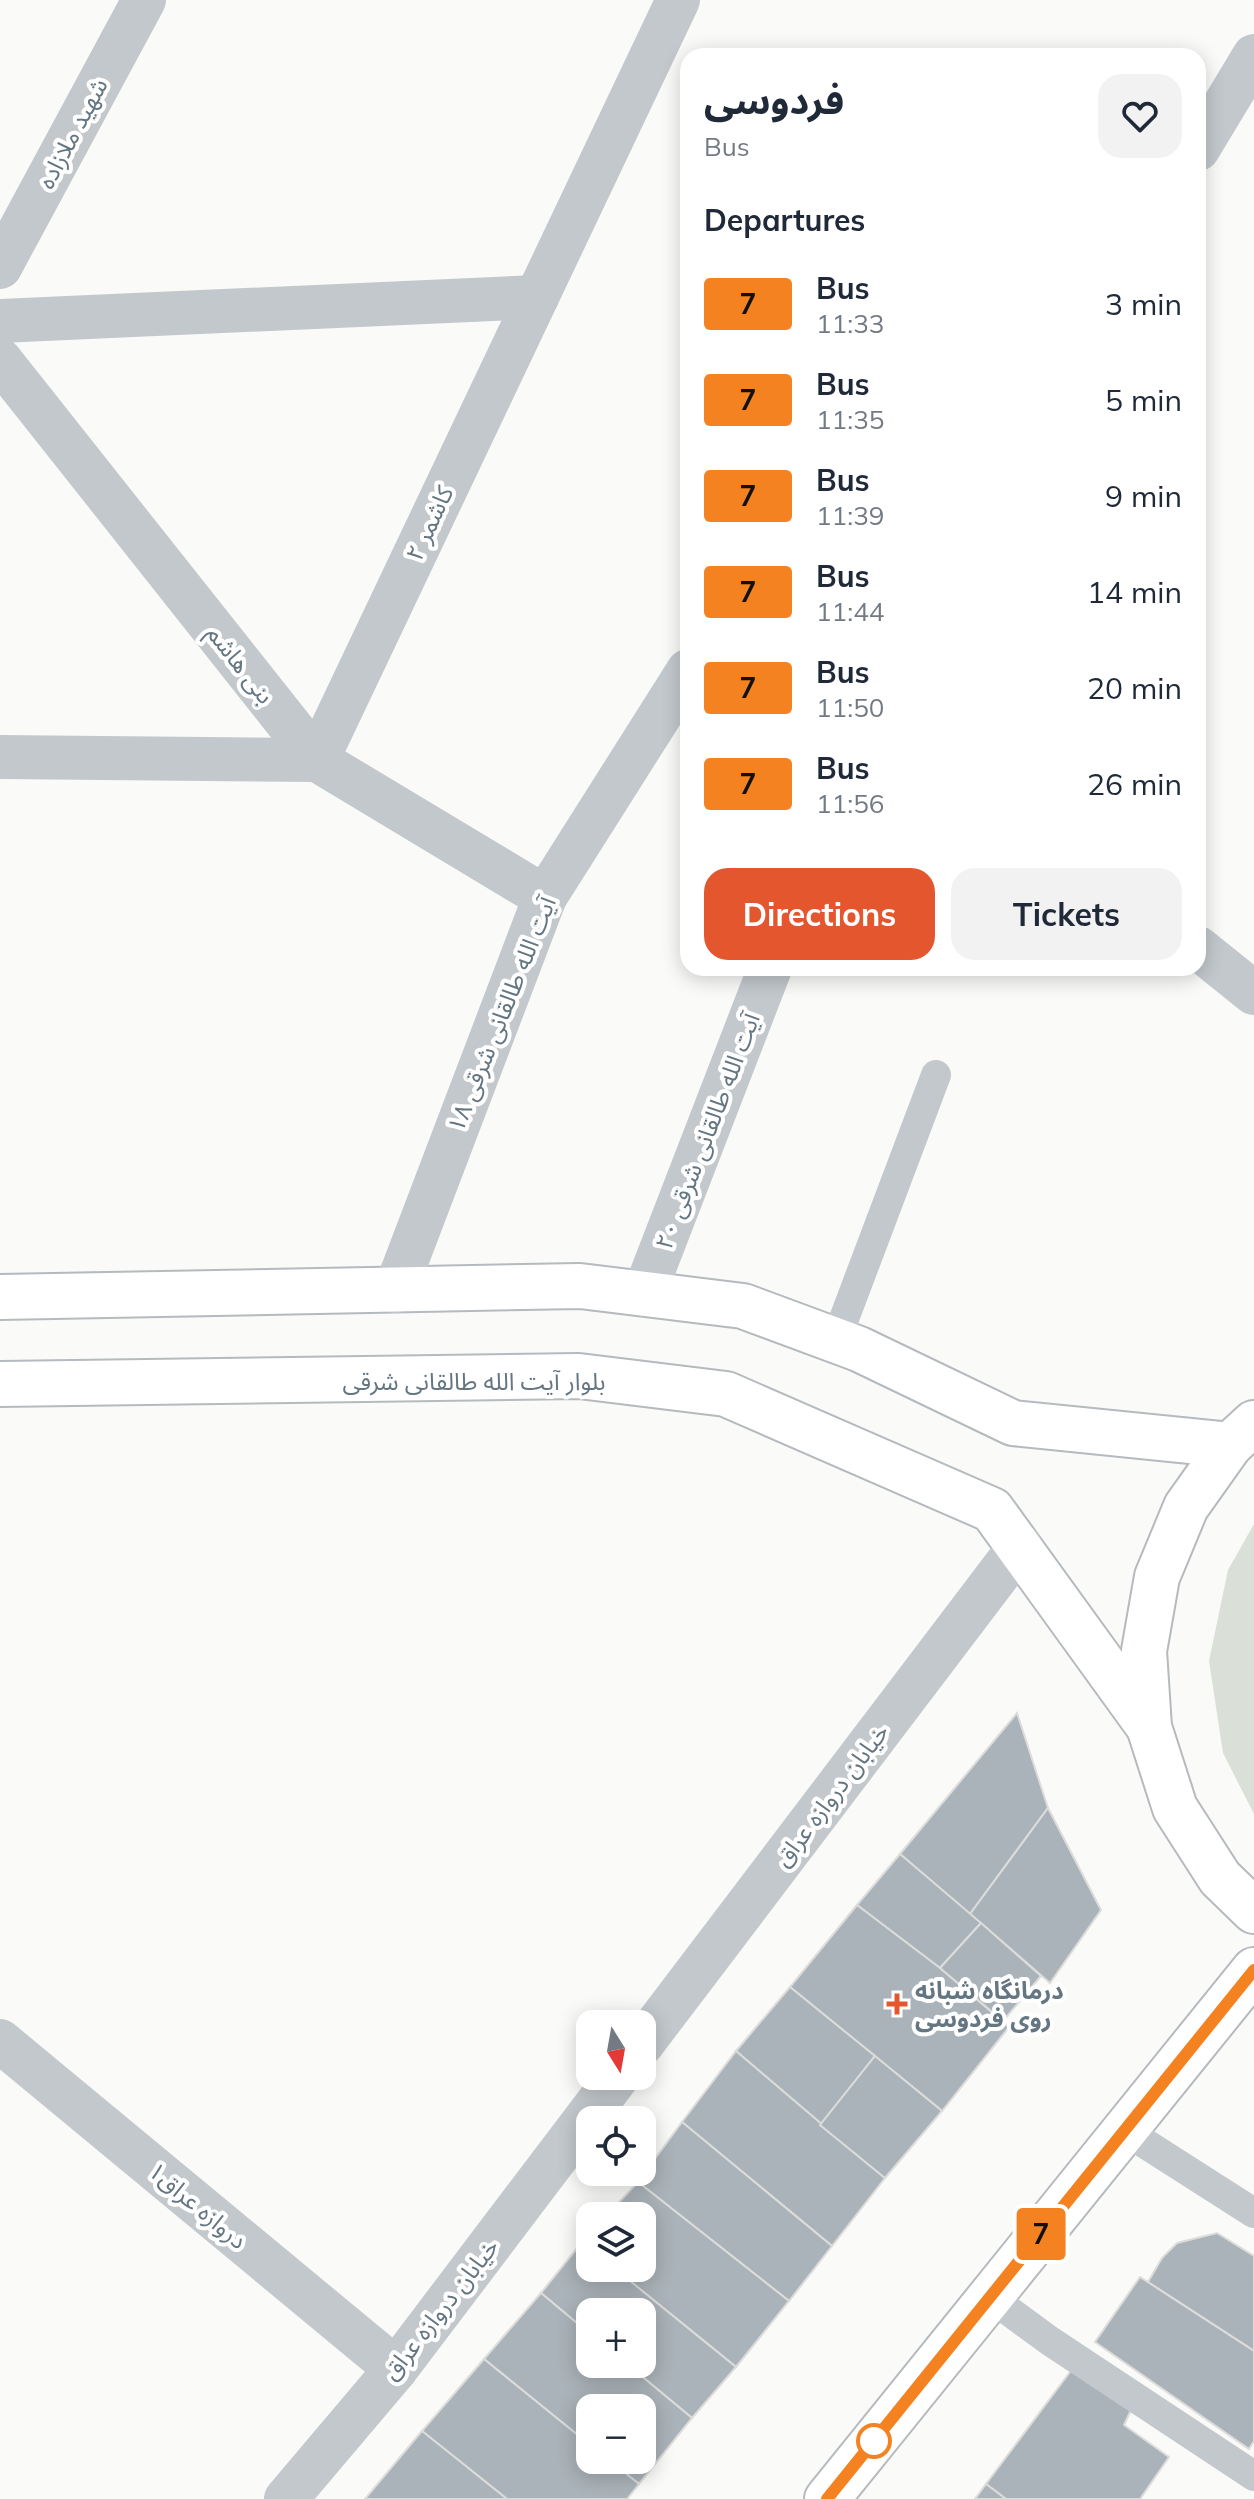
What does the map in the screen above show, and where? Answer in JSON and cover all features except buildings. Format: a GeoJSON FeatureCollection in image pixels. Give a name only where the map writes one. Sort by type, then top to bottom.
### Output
{"type":"FeatureCollection","features":[{"type":"Feature","properties":{"kind":"main road"},"geometry":{"type":"LineString","coordinates":[[0,1297],[580,1286],[743,1306],[859,1349],[1013,1423],[1242,1434]]}},
{"type":"Feature","properties":{"kind":"main road","name":"بلوار آیت الله طالقانی شرقی"},"geometry":{"type":"LineString","coordinates":[[0,1384],[579,1376],[726,1394],[992,1510],[1149,1727]]}},
{"type":"Feature","properties":{"kind":"main road"},"geometry":{"type":"LineString","coordinates":[[1242,1434],[1186,1507],[1157,1577],[1144,1651],[1149,1727],[1175,1808],[1220,1878],[1254,1911]]}},
{"type":"Feature","properties":{"kind":"main road"},"geometry":{"type":"LineString","coordinates":[[827,2499],[1254,1970]]}},
{"type":"Feature","properties":{"kind":"street","name":"شهید ملازاده"},"geometry":{"type":"LineString","coordinates":[[0,267],[144,0]]}},
{"type":"Feature","properties":{"kind":"street","name":"کاشمر ۲"},"geometry":{"type":"LineString","coordinates":[[317,760],[678,0]]}},
{"type":"Feature","properties":{"kind":"street"},"geometry":{"type":"LineString","coordinates":[[1206,136],[1254,56]]}},
{"type":"Feature","properties":{"kind":"street"},"geometry":{"type":"LineString","coordinates":[[0,321],[537,297]]}},
{"type":"Feature","properties":{"kind":"street","name":"بنی هاشم"},"geometry":{"type":"LineString","coordinates":[[0,360],[317,760],[545,897]]}},
{"type":"Feature","properties":{"kind":"street","name":"آیت الله طالقانی شرقی ۱۸"},"geometry":{"type":"LineString","coordinates":[[395,1291],[545,897],[680,684]]}},
{"type":"Feature","properties":{"kind":"street"},"geometry":{"type":"LineString","coordinates":[[0,757],[317,760]]}},
{"type":"Feature","properties":{"kind":"street"},"geometry":{"type":"LineString","coordinates":[[1206,954],[1254,993]]}},
{"type":"Feature","properties":{"kind":"street","name":"آیت الله طالقانی شرقی ۲۰"},"geometry":{"type":"LineString","coordinates":[[644,1294],[767,976]]}},
{"type":"Feature","properties":{"kind":"street","name":"خیابان دروازه عراق"},"geometry":{"type":"LineString","coordinates":[[656,2026],[1020,1546]]}},
{"type":"Feature","properties":{"kind":"street","name":"دروازه عراق۱"},"geometry":{"type":"LineString","coordinates":[[0,2041],[396,2369]]}},
{"type":"Feature","properties":{"kind":"street","name":"خیابان دروازه عراق"},"geometry":{"type":"LineString","coordinates":[[286,2499],[396,2369],[607,2090]]}},
{"type":"Feature","properties":{"kind":"lane"},"geometry":{"type":"LineString","coordinates":[[836,1340],[936,1075]]}},
{"type":"Feature","properties":{"kind":"lane"},"geometry":{"type":"LineString","coordinates":[[1124,2130],[1254,2213]]}},
{"type":"Feature","properties":{"kind":"lane"},"geometry":{"type":"LineString","coordinates":[[990,2297],[1050,2341],[1254,2476]]}},
{"type":"Feature","properties":{"kind":"shaded area"},"geometry":{"type":"Polygon","coordinates":[[[1254,1524],[1254,1814],[1223,1753],[1209,1661],[1228,1570],[1254,1524]]]}},
{"type":"Feature","properties":{"kind":"bus line","name":"7"},"geometry":{"type":"LineString","coordinates":[[827,2499],[1254,1970]]}},
{"type":"Feature","properties":{"kind":"place","name":"درمانگاه شبانه روی فردوسی"},"geometry":{"type":"Point","coordinates":[897,2004]}}]}
